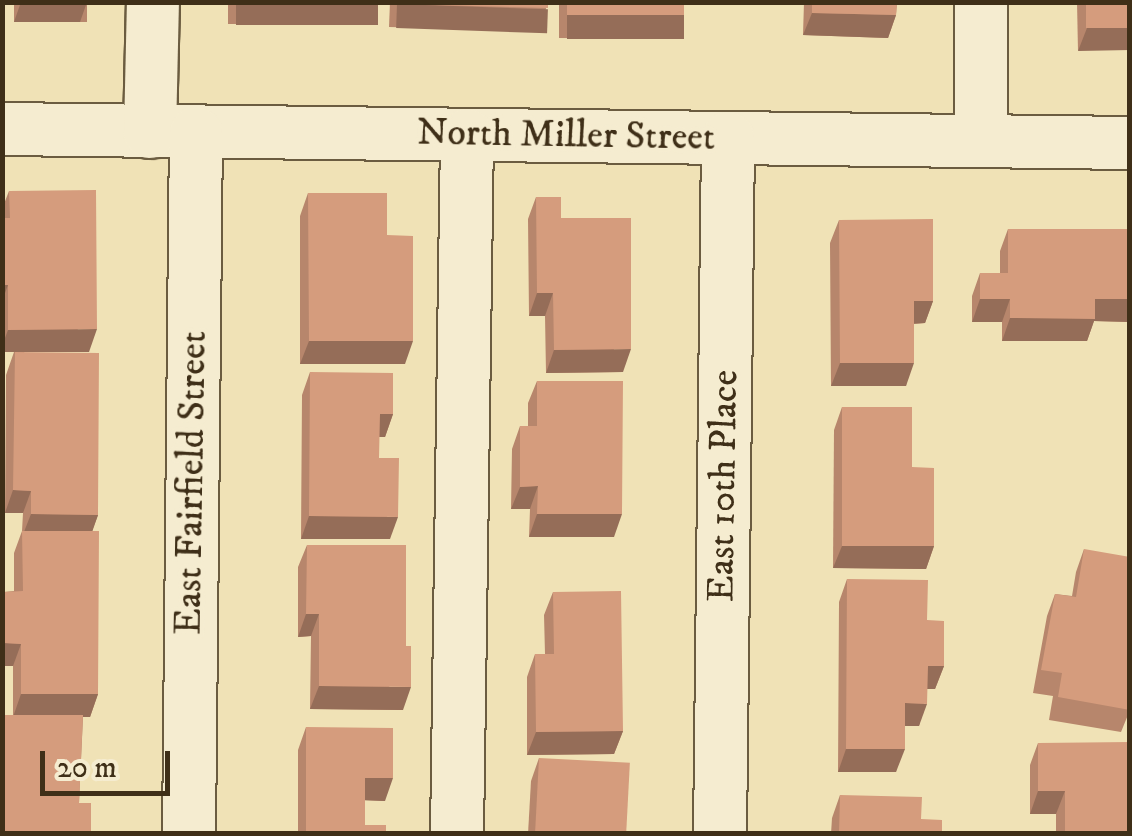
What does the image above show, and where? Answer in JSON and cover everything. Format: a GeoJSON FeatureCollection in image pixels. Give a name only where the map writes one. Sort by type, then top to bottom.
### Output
{"type":"FeatureCollection","features":[{"type":"Feature","properties":{"kind":"street","name":"East Fairfield Street"},"geometry":{"type":"LineString","coordinates":[[153,2],[173,132],[188,834]]}},
{"type":"Feature","properties":{"kind":"street"},"geometry":{"type":"LineString","coordinates":[[981,2],[981,141]]}},
{"type":"Feature","properties":{"kind":"street","name":"North Miller Street"},"geometry":{"type":"LineString","coordinates":[[2,129],[1130,143]]}},
{"type":"Feature","properties":{"kind":"street"},"geometry":{"type":"LineString","coordinates":[[457,834],[466,134]]}},
{"type":"Feature","properties":{"kind":"street","name":"East 10th Place"},"geometry":{"type":"LineString","coordinates":[[720,834],[728,138]]}},
{"type":"Feature","properties":{"kind":"building"},"geometry":{"type":"Polygon","coordinates":[[[548,2],[548,8],[397,4],[548,2]]]}},
{"type":"Feature","properties":{"kind":"building"},"geometry":{"type":"Polygon","coordinates":[[[567,2],[684,2],[684,15],[567,15],[567,2]]]}},
{"type":"Feature","properties":{"kind":"building"},"geometry":{"type":"Polygon","coordinates":[[[812,2],[897,2],[896,15],[812,13],[812,2]]]}},
{"type":"Feature","properties":{"kind":"building"},"geometry":{"type":"Polygon","coordinates":[[[1086,2],[1130,2],[1130,28],[1086,28],[1086,2]]]}},
{"type":"Feature","properties":{"kind":"building"},"geometry":{"type":"Polygon","coordinates":[[[96,190],[97,329],[8,330],[8,285],[2,285],[2,218],[10,218],[9,191],[96,190]]]}},
{"type":"Feature","properties":{"kind":"building"},"geometry":{"type":"Polygon","coordinates":[[[308,193],[387,193],[387,235],[413,236],[413,341],[309,341],[308,193]]]}},
{"type":"Feature","properties":{"kind":"building"},"geometry":{"type":"Polygon","coordinates":[[[536,197],[561,197],[561,218],[631,218],[631,349],[554,350],[553,293],[537,293],[536,197]]]}},
{"type":"Feature","properties":{"kind":"building"},"geometry":{"type":"Polygon","coordinates":[[[933,219],[933,301],[914,301],[914,363],[840,363],[839,220],[933,219]]]}},
{"type":"Feature","properties":{"kind":"building"},"geometry":{"type":"Polygon","coordinates":[[[1008,229],[1130,229],[1130,299],[1095,299],[1095,319],[1010,318],[1010,299],[980,299],[980,273],[1008,273],[1008,229]]]}},
{"type":"Feature","properties":{"kind":"building"},"geometry":{"type":"Polygon","coordinates":[[[15,352],[99,353],[98,515],[31,514],[31,491],[13,490],[15,352]]]}},
{"type":"Feature","properties":{"kind":"building"},"geometry":{"type":"Polygon","coordinates":[[[310,372],[393,373],[393,414],[380,414],[379,458],[399,458],[398,517],[309,516],[310,372]]]}},
{"type":"Feature","properties":{"kind":"building"},"geometry":{"type":"Polygon","coordinates":[[[537,381],[623,381],[622,514],[537,514],[538,486],[520,487],[520,426],[537,426],[537,381]]]}},
{"type":"Feature","properties":{"kind":"building"},"geometry":{"type":"Polygon","coordinates":[[[842,407],[912,407],[912,467],[934,468],[934,546],[842,546],[842,407]]]}},
{"type":"Feature","properties":{"kind":"building"},"geometry":{"type":"Polygon","coordinates":[[[22,531],[99,531],[98,694],[21,694],[21,644],[4,643],[4,592],[23,591],[22,531]]]}},
{"type":"Feature","properties":{"kind":"building"},"geometry":{"type":"Polygon","coordinates":[[[307,545],[406,545],[406,646],[411,646],[411,687],[319,686],[319,614],[306,614],[307,545]]]}},
{"type":"Feature","properties":{"kind":"building"},"geometry":{"type":"Polygon","coordinates":[[[1084,549],[1130,557],[1130,710],[1058,697],[1062,673],[1041,670],[1055,594],[1076,597],[1084,549]]]}},
{"type":"Feature","properties":{"kind":"building"},"geometry":{"type":"Polygon","coordinates":[[[847,579],[928,580],[927,620],[944,621],[944,666],[928,666],[927,704],[905,703],[905,749],[846,749],[847,579]]]}},
{"type":"Feature","properties":{"kind":"building"},"geometry":{"type":"Polygon","coordinates":[[[621,591],[623,731],[536,732],[535,654],[554,654],[553,592],[621,591]]]}},
{"type":"Feature","properties":{"kind":"building"},"geometry":{"type":"Polygon","coordinates":[[[2,715],[83,715],[79,803],[91,803],[91,834],[2,834],[2,715]]]}},
{"type":"Feature","properties":{"kind":"building"},"geometry":{"type":"Polygon","coordinates":[[[306,727],[393,728],[393,778],[365,778],[365,825],[386,825],[386,834],[306,834],[306,727]]]}},
{"type":"Feature","properties":{"kind":"building"},"geometry":{"type":"Polygon","coordinates":[[[1130,742],[1130,834],[1065,834],[1065,791],[1038,791],[1038,743],[1130,742]]]}},
{"type":"Feature","properties":{"kind":"building"},"geometry":{"type":"Polygon","coordinates":[[[539,758],[630,763],[626,834],[535,834],[539,758]]]}},
{"type":"Feature","properties":{"kind":"building"},"geometry":{"type":"Polygon","coordinates":[[[840,795],[922,797],[921,819],[942,820],[942,834],[839,834],[840,795]]]}}]}
